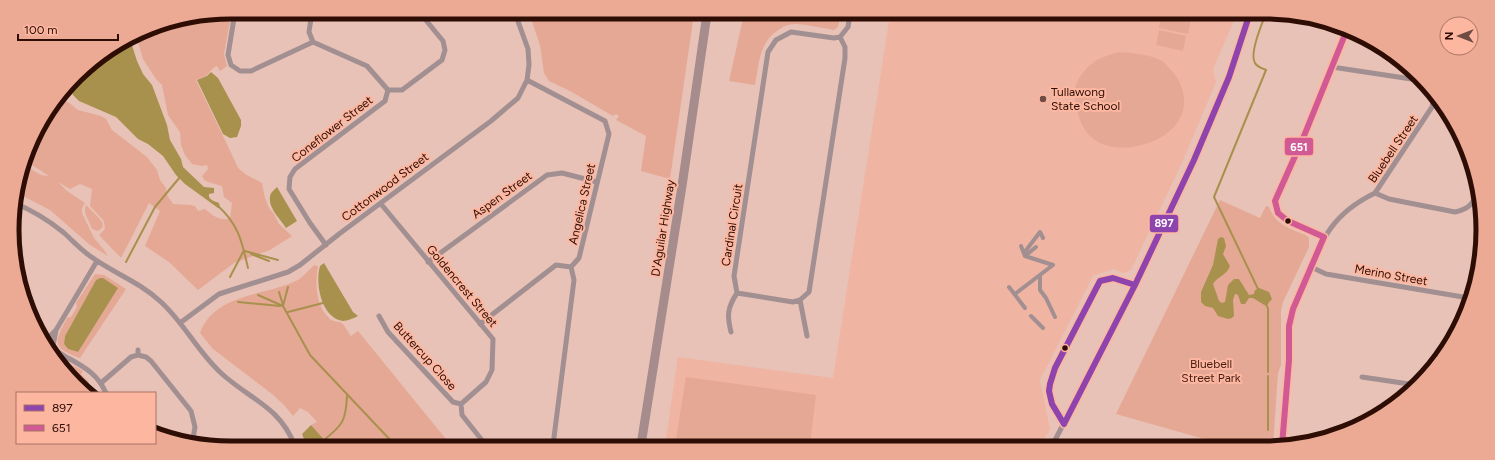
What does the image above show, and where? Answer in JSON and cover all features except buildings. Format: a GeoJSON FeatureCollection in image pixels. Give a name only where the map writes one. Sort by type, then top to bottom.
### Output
{"type":"FeatureCollection","features":[{"type":"Feature","properties":{"kind":"highway","name":"D'Aguilar Highway"},"geometry":{"type":"LineString","coordinates":[[641,441],[682,186],[706,19]]}},
{"type":"Feature","properties":{"kind":"street"},"geometry":{"type":"LineString","coordinates":[[234,19],[228,55],[231,65],[240,71],[251,72],[313,42]]}},
{"type":"Feature","properties":{"kind":"street"},"geometry":{"type":"LineString","coordinates":[[311,19],[309,32],[313,42],[367,66],[388,90],[402,90],[442,60],[445,50],[443,41],[425,19]]}},
{"type":"Feature","properties":{"kind":"street","name":"Cottonwood Street"},"geometry":{"type":"LineString","coordinates":[[180,323],[215,296],[288,272],[300,265],[491,121],[518,98],[527,80],[529,65],[528,49],[517,19]]}},
{"type":"Feature","properties":{"kind":"street"},"geometry":{"type":"LineString","coordinates":[[731,332],[728,318],[730,303],[737,293],[793,302],[800,300],[809,292],[844,58],[845,47],[840,37],[848,27],[849,19]]}},
{"type":"Feature","properties":{"kind":"street"},"geometry":{"type":"LineString","coordinates":[[1055,441],[1134,285],[1194,160],[1229,77],[1248,19]]}},
{"type":"Feature","properties":{"kind":"street","name":"Cardinal Circuit"},"geometry":{"type":"LineString","coordinates":[[737,293],[734,276],[768,52],[776,40],[791,32],[834,38],[840,37]]}},
{"type":"Feature","properties":{"kind":"street"},"geometry":{"type":"LineString","coordinates":[[1324,237],[1288,221],[1278,213],[1276,201],[1345,35]]}},
{"type":"Feature","properties":{"kind":"street"},"geometry":{"type":"LineString","coordinates":[[1332,67],[1412,79]]}},
{"type":"Feature","properties":{"kind":"street","name":"Angelica Street"},"geometry":{"type":"LineString","coordinates":[[527,80],[605,121],[609,134],[579,258],[571,267]]}},
{"type":"Feature","properties":{"kind":"street","name":"Coneflower Street"},"geometry":{"type":"LineString","coordinates":[[326,245],[310,223],[289,189],[290,177],[295,169],[385,101],[388,90]]}},
{"type":"Feature","properties":{"kind":"street","name":"Bluebell Street"},"geometry":{"type":"LineString","coordinates":[[1282,441],[1289,360],[1289,326],[1293,309],[1310,267],[1324,237],[1332,224],[1362,199],[1375,193],[1432,107],[1433,103]]}},
{"type":"Feature","properties":{"kind":"street","name":"Aspen Street"},"geometry":{"type":"LineString","coordinates":[[428,262],[547,174],[562,173],[597,182]]}},
{"type":"Feature","properties":{"kind":"street"},"geometry":{"type":"LineString","coordinates":[[1375,193],[1389,199],[1455,212],[1465,210],[1474,200]]}},
{"type":"Feature","properties":{"kind":"street","name":"Goldencrest Street"},"geometry":{"type":"LineString","coordinates":[[381,204],[493,339],[492,370],[486,382],[461,404]]}},
{"type":"Feature","properties":{"kind":"street"},"geometry":{"type":"LineString","coordinates":[[20,206],[53,224],[82,250],[97,261],[150,292],[171,312],[208,360],[220,372],[232,383],[275,414],[285,427],[292,441]]}},
{"type":"Feature","properties":{"kind":"street"},"geometry":{"type":"LineString","coordinates":[[1025,255],[1040,232],[1043,238]]}},
{"type":"Feature","properties":{"kind":"street"},"geometry":{"type":"LineString","coordinates":[[1015,294],[1053,266],[1025,255],[1021,246]]}},
{"type":"Feature","properties":{"kind":"street"},"geometry":{"type":"LineString","coordinates":[[1025,255],[1036,248]]}},
{"type":"Feature","properties":{"kind":"street"},"geometry":{"type":"LineString","coordinates":[[48,338],[56,330],[97,261]]}},
{"type":"Feature","properties":{"kind":"street"},"geometry":{"type":"LineString","coordinates":[[480,324],[556,266],[571,267],[574,280],[553,441]]}},
{"type":"Feature","properties":{"kind":"street","name":"Merino Street"},"geometry":{"type":"LineString","coordinates":[[1310,267],[1326,274],[1465,297]]}},
{"type":"Feature","properties":{"kind":"street"},"geometry":{"type":"LineString","coordinates":[[1040,275],[1040,290],[1046,298],[1055,317]]}},
{"type":"Feature","properties":{"kind":"street"},"geometry":{"type":"LineString","coordinates":[[1009,287],[1025,308]]}},
{"type":"Feature","properties":{"kind":"street"},"geometry":{"type":"LineString","coordinates":[[800,300],[808,336]]}},
{"type":"Feature","properties":{"kind":"street","name":"Buttercup Close"},"geometry":{"type":"LineString","coordinates":[[380,316],[388,332],[453,402],[461,404]]}},
{"type":"Feature","properties":{"kind":"street"},"geometry":{"type":"LineString","coordinates":[[1031,316],[1043,328]]}},
{"type":"Feature","properties":{"kind":"street"},"geometry":{"type":"LineString","coordinates":[[53,345],[56,330]]}},
{"type":"Feature","properties":{"kind":"street"},"geometry":{"type":"LineString","coordinates":[[101,383],[138,353],[146,357],[152,361],[188,406],[194,421],[193,438]]}},
{"type":"Feature","properties":{"kind":"street"},"geometry":{"type":"LineString","coordinates":[[62,356],[86,368],[101,383],[106,392]]}},
{"type":"Feature","properties":{"kind":"street"},"geometry":{"type":"LineString","coordinates":[[64,359],[69,359]]}},
{"type":"Feature","properties":{"kind":"street"},"geometry":{"type":"LineString","coordinates":[[1362,377],[1408,385]]}},
{"type":"Feature","properties":{"kind":"street"},"geometry":{"type":"LineString","coordinates":[[461,404],[462,415],[483,441]]}},
{"type":"Feature","properties":{"kind":"shaded area"},"geometry":{"type":"Polygon","coordinates":[[[889,19],[1235,19],[1213,69],[1216,82],[1182,163],[1131,270],[1123,273],[1114,269],[1093,276],[1040,380],[1050,429],[1043,441],[666,441],[678,357],[833,378],[889,19]]]}},
{"type":"Feature","properties":{"kind":"shaded area"},"geometry":{"type":"Polygon","coordinates":[[[131,44],[143,74],[152,85],[167,125],[170,140],[181,159],[183,167],[204,187],[214,188],[214,193],[209,194],[209,198],[219,203],[220,208],[185,184],[176,175],[163,156],[148,144],[138,139],[116,117],[79,101],[73,95],[72,90],[91,71],[124,47],[131,44]]]}},
{"type":"Feature","properties":{"kind":"shaded area"},"geometry":{"type":"Polygon","coordinates":[[[211,72],[218,78],[241,120],[241,126],[237,137],[230,138],[223,134],[197,80],[207,76],[211,72]]]}},
{"type":"Feature","properties":{"kind":"shaded area"},"geometry":{"type":"Polygon","coordinates":[[[277,187],[297,221],[286,228],[275,214],[270,201],[272,192],[277,187]]]}},
{"type":"Feature","properties":{"kind":"shaded area"},"geometry":{"type":"Polygon","coordinates":[[[1221,237],[1224,238],[1226,246],[1223,254],[1230,266],[1229,269],[1213,284],[1219,301],[1222,303],[1225,302],[1228,285],[1234,279],[1239,279],[1249,295],[1254,294],[1255,290],[1259,288],[1269,292],[1272,299],[1266,306],[1253,298],[1249,298],[1245,304],[1241,304],[1238,295],[1235,294],[1233,300],[1234,316],[1228,319],[1218,316],[1213,308],[1205,306],[1201,302],[1201,292],[1213,265],[1218,239],[1221,237]]]}},
{"type":"Feature","properties":{"kind":"shaded area"},"geometry":{"type":"Polygon","coordinates":[[[324,263],[353,312],[358,316],[343,321],[329,314],[321,299],[318,281],[320,266],[324,263]]]}},
{"type":"Feature","properties":{"kind":"shaded area"},"geometry":{"type":"Polygon","coordinates":[[[103,278],[118,288],[78,352],[68,349],[64,344],[65,336],[96,280],[103,278]]]}},
{"type":"Feature","properties":{"kind":"shaded area"},"geometry":{"type":"Polygon","coordinates":[[[311,425],[325,441],[305,441],[302,434],[311,425]]]}},
{"type":"Feature","properties":{"kind":"green space"},"geometry":{"type":"Polygon","coordinates":[[[216,19],[229,19],[230,21],[224,54],[227,66],[220,71],[217,66],[213,68],[206,76],[196,80],[239,169],[262,183],[269,208],[279,224],[292,236],[270,250],[234,263],[198,290],[169,262],[145,246],[160,211],[149,203],[121,258],[99,235],[105,229],[104,221],[90,206],[92,189],[80,184],[70,189],[58,182],[67,191],[85,203],[82,208],[82,213],[94,238],[108,256],[90,245],[50,210],[22,196],[28,168],[41,175],[49,176],[30,163],[47,124],[63,102],[68,102],[78,110],[101,116],[106,119],[112,130],[147,157],[157,170],[160,180],[166,188],[167,195],[173,204],[191,205],[195,206],[198,211],[205,209],[214,216],[223,219],[230,218],[232,203],[224,197],[222,186],[205,181],[202,176],[208,169],[207,165],[202,166],[192,164],[185,155],[181,145],[180,132],[168,115],[162,85],[156,79],[143,59],[138,41],[149,35],[189,23],[216,19]]]}},
{"type":"Feature","properties":{"kind":"green space"},"geometry":{"type":"Polygon","coordinates":[[[531,19],[693,19],[670,179],[641,171],[646,136],[616,120],[619,116],[616,114],[613,116],[570,91],[549,81],[544,73],[540,45],[531,19]]]}},
{"type":"Feature","properties":{"kind":"green space"},"geometry":{"type":"Polygon","coordinates":[[[743,19],[840,19],[838,27],[834,30],[795,24],[784,27],[773,34],[764,46],[759,61],[755,85],[729,81],[743,19]]]}},
{"type":"Feature","properties":{"kind":"green space"},"geometry":{"type":"Polygon","coordinates":[[[1160,19],[1191,19],[1188,34],[1159,28],[1160,19]]]}},
{"type":"Feature","properties":{"kind":"green space"},"geometry":{"type":"Polygon","coordinates":[[[1159,30],[1186,36],[1183,51],[1156,45],[1159,30]]]}},
{"type":"Feature","properties":{"kind":"green space"},"geometry":{"type":"Polygon","coordinates":[[[1119,52],[1145,55],[1163,61],[1178,80],[1184,94],[1181,116],[1170,131],[1160,138],[1148,143],[1123,148],[1099,143],[1090,136],[1085,130],[1079,116],[1075,96],[1078,81],[1089,66],[1096,60],[1119,52]]]}},
{"type":"Feature","properties":{"kind":"green space","name":"Bluebell Street Park"},"geometry":{"type":"Polygon","coordinates":[[[1220,200],[1260,218],[1266,206],[1269,207],[1279,222],[1306,235],[1309,238],[1309,247],[1283,302],[1281,311],[1281,365],[1278,373],[1273,441],[1211,441],[1116,414],[1220,200]]]}},
{"type":"Feature","properties":{"kind":"green space"},"geometry":{"type":"Polygon","coordinates":[[[86,205],[102,222],[103,227],[98,231],[92,229],[85,211],[86,205]]]}},
{"type":"Feature","properties":{"kind":"green space"},"geometry":{"type":"Polygon","coordinates":[[[314,265],[318,266],[316,280],[317,294],[321,307],[325,313],[331,320],[342,323],[351,336],[358,331],[448,441],[325,441],[311,425],[317,422],[308,412],[300,408],[293,416],[272,394],[213,349],[200,333],[207,320],[216,311],[228,303],[283,286],[296,281],[314,265]]]}},
{"type":"Feature","properties":{"kind":"green space"},"geometry":{"type":"Polygon","coordinates":[[[95,274],[104,275],[126,289],[80,358],[64,351],[58,343],[59,333],[67,318],[71,317],[77,307],[76,303],[95,274]],[[100,278],[96,280],[65,336],[64,344],[68,349],[78,352],[100,278]]]}},
{"type":"Feature","properties":{"kind":"green space"},"geometry":{"type":"Polygon","coordinates":[[[67,364],[83,371],[81,374],[89,382],[86,384],[67,364]]]}},
{"type":"Feature","properties":{"kind":"green space"},"geometry":{"type":"Polygon","coordinates":[[[686,377],[816,395],[810,441],[676,441],[686,377]]]}},
{"type":"Feature","properties":{"kind":"waterway"},"geometry":{"type":"LineString","coordinates":[[1258,289],[1214,197],[1266,70],[1257,66],[1253,53],[1264,19]]}},
{"type":"Feature","properties":{"kind":"waterway"},"geometry":{"type":"LineString","coordinates":[[126,262],[155,207],[180,177]]}},
{"type":"Feature","properties":{"kind":"waterway"},"geometry":{"type":"LineString","coordinates":[[218,206],[231,220],[239,234],[248,268]]}},
{"type":"Feature","properties":{"kind":"waterway"},"geometry":{"type":"LineString","coordinates":[[245,251],[278,260]]}},
{"type":"Feature","properties":{"kind":"waterway"},"geometry":{"type":"LineString","coordinates":[[230,277],[243,252]]}},
{"type":"Feature","properties":{"kind":"waterway"},"geometry":{"type":"LineString","coordinates":[[251,254],[269,261]]}},
{"type":"Feature","properties":{"kind":"waterway"},"geometry":{"type":"LineString","coordinates":[[283,306],[288,287]]}},
{"type":"Feature","properties":{"kind":"waterway"},"geometry":{"type":"LineString","coordinates":[[279,292],[283,305]]}},
{"type":"Feature","properties":{"kind":"waterway"},"geometry":{"type":"LineString","coordinates":[[258,295],[283,306],[310,355],[391,441]]}},
{"type":"Feature","properties":{"kind":"waterway"},"geometry":{"type":"LineString","coordinates":[[238,302],[280,306]]}},
{"type":"Feature","properties":{"kind":"waterway"},"geometry":{"type":"LineString","coordinates":[[288,312],[323,303]]}},
{"type":"Feature","properties":{"kind":"waterway"},"geometry":{"type":"LineString","coordinates":[[1266,303],[1268,309],[1268,372]]}},
{"type":"Feature","properties":{"kind":"waterway"},"geometry":{"type":"LineString","coordinates":[[1268,376],[1268,430]]}},
{"type":"Feature","properties":{"kind":"waterway"},"geometry":{"type":"LineString","coordinates":[[324,440],[339,426],[342,421],[346,411],[347,396]]}},
{"type":"Feature","properties":{"kind":"transit line","name":"897"},"geometry":{"type":"LineString","coordinates":[[1064,424],[1135,285],[1194,160],[1229,77],[1248,19]]}},
{"type":"Feature","properties":{"kind":"transit line","name":"651"},"geometry":{"type":"LineString","coordinates":[[1324,237],[1288,221],[1278,213],[1275,201],[1304,136],[1345,35]]}},
{"type":"Feature","properties":{"kind":"transit line","name":"651"},"geometry":{"type":"LineString","coordinates":[[1282,441],[1289,360],[1289,326],[1293,309],[1324,237]]}},
{"type":"Feature","properties":{"kind":"transit line","name":"897"},"geometry":{"type":"LineString","coordinates":[[1064,424],[1052,404],[1049,391],[1055,368],[1100,281],[1113,278],[1135,285]]}},
{"type":"Feature","properties":{"kind":"place","name":"Tullawong State School"},"geometry":{"type":"Point","coordinates":[1043,99]}}]}
